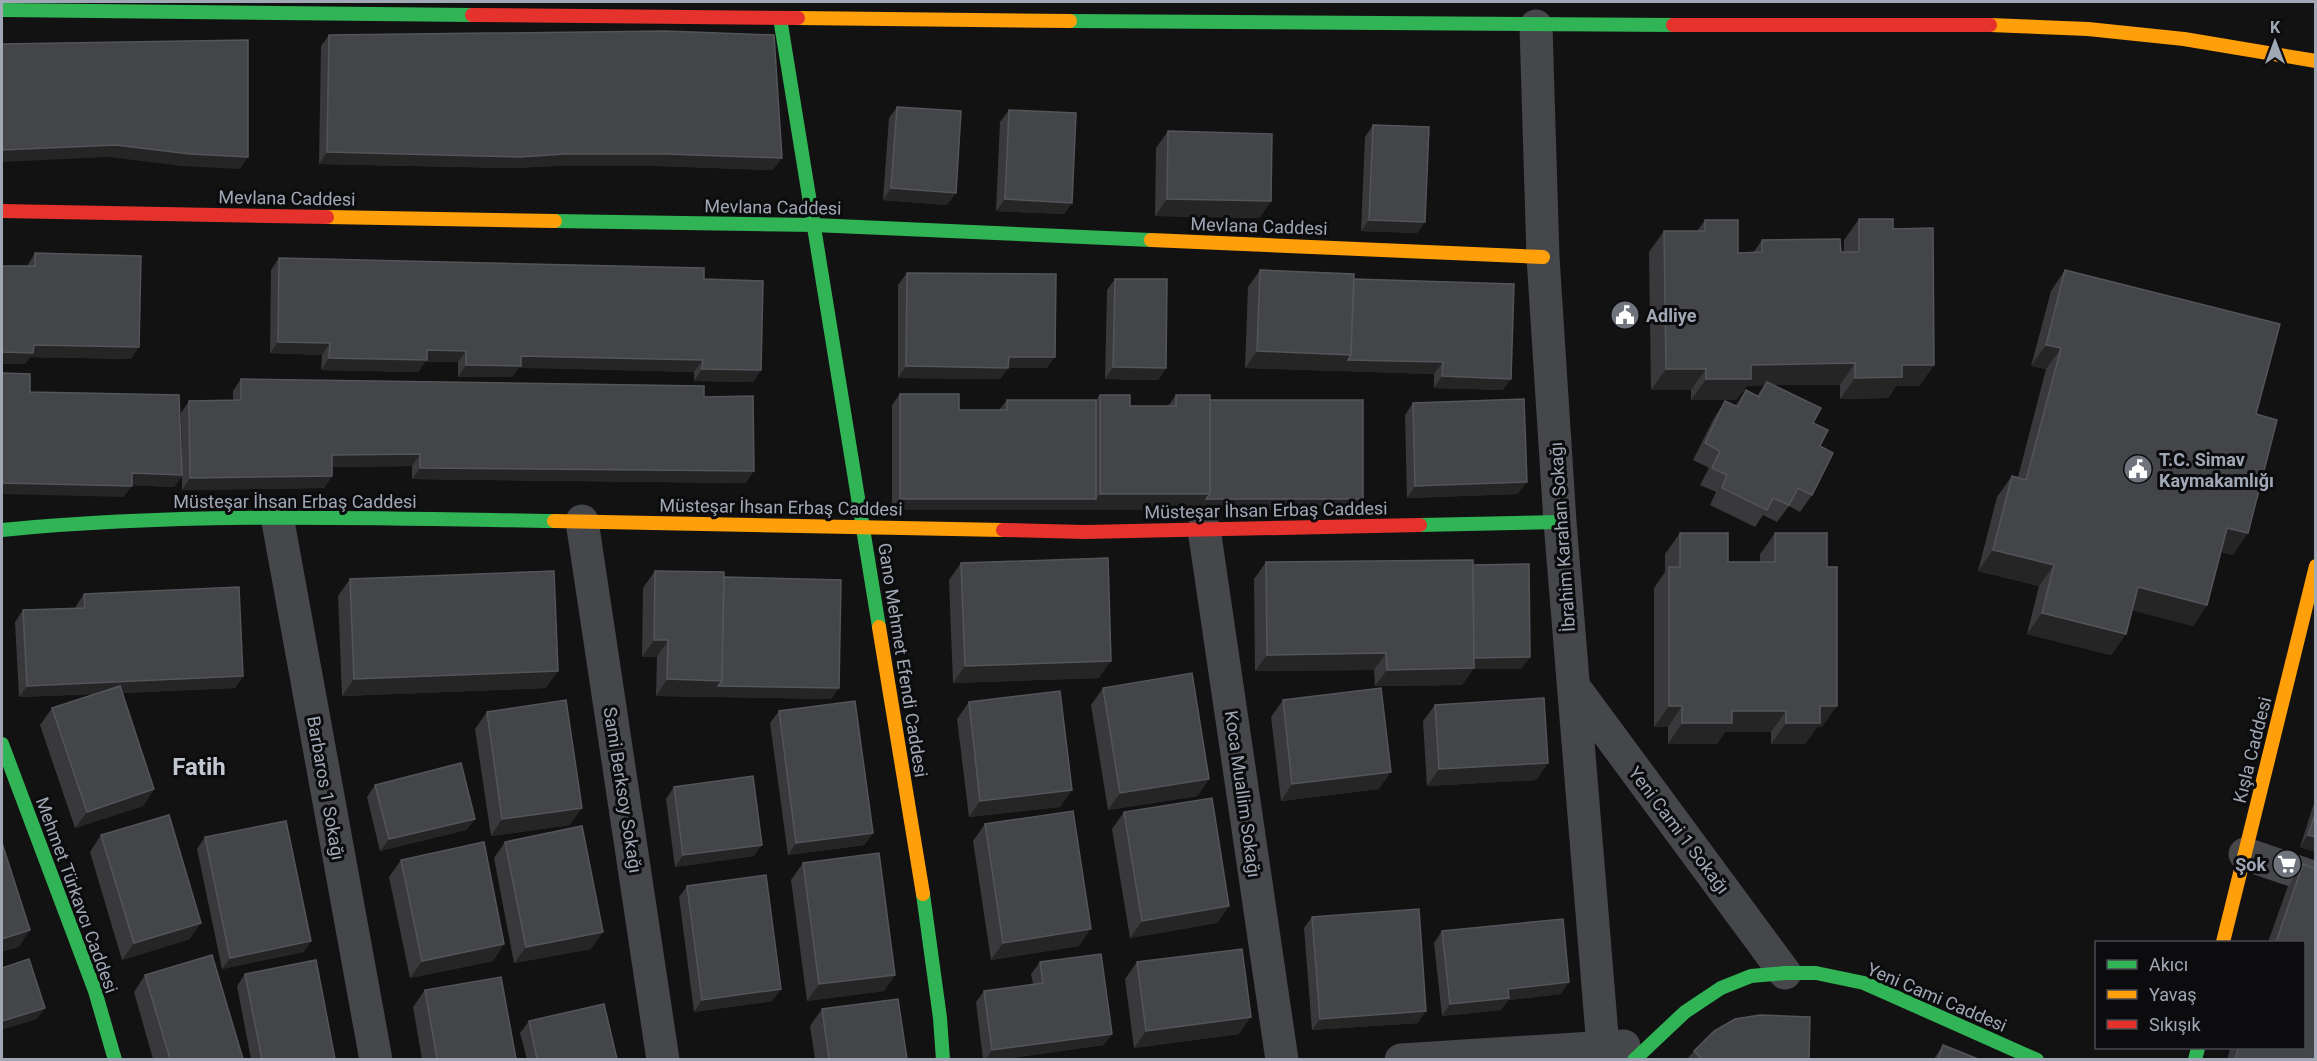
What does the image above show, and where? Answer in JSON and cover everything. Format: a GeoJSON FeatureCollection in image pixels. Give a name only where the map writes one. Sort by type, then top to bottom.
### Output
{"type":"FeatureCollection","features":[{"type":"Feature","properties":{"kind":"street"},"geometry":{"type":"LineString","coordinates":[[2,10],[1536,26],[1976,24],[2088,29],[2184,39],[2316,61]]}},
{"type":"Feature","properties":{"kind":"street","name":"Gano Mehmet Efendi Caddesi"},"geometry":{"type":"LineString","coordinates":[[780,18],[930,940],[943,1059]]}},
{"type":"Feature","properties":{"kind":"street","name":"İbrahim Karahan Sokağı"},"geometry":{"type":"LineString","coordinates":[[1536,26],[1543,257],[1560,522],[1603,1047]]}},
{"type":"Feature","properties":{"kind":"street","name":"Mevlana Caddesi"},"geometry":{"type":"LineString","coordinates":[[2,211],[814,225],[1543,257]]}},
{"type":"Feature","properties":{"kind":"street","name":"Müsteşar İhsan Erbaş Caddesi"},"geometry":{"type":"LineString","coordinates":[[2,530],[63,524],[277,516],[1084,532],[1560,522]]}},
{"type":"Feature","properties":{"kind":"street","name":"Barbaros 1 Sokağı"},"geometry":{"type":"LineString","coordinates":[[277,516],[375,1059]]}},
{"type":"Feature","properties":{"kind":"street","name":"Sami Berksoy Sokağı"},"geometry":{"type":"LineString","coordinates":[[582,521],[663,1059]]}},
{"type":"Feature","properties":{"kind":"street","name":"Koca Muallim Sokağı"},"geometry":{"type":"LineString","coordinates":[[1204,529],[1282,1059]]}},
{"type":"Feature","properties":{"kind":"street","name":"Kışla Caddesi"},"geometry":{"type":"LineString","coordinates":[[2223,941],[2316,566]]}},
{"type":"Feature","properties":{"kind":"street","name":"Yeni Cami 1 Sokağı"},"geometry":{"type":"LineString","coordinates":[[1574,687],[1785,973]]}},
{"type":"Feature","properties":{"kind":"street","name":"Mehmet Türkavcı Caddesi"},"geometry":{"type":"LineString","coordinates":[[2,744],[95,991],[115,1059]]}},
{"type":"Feature","properties":{"kind":"street"},"geometry":{"type":"LineString","coordinates":[[2245,854],[2316,878]]}},
{"type":"Feature","properties":{"kind":"street","name":"Yeni Cami Caddesi"},"geometry":{"type":"LineString","coordinates":[[1641,1052],[1685,1012],[1721,988],[1751,976],[1816,973],[1864,983],[2037,1059]]}},
{"type":"Feature","properties":{"kind":"street"},"geometry":{"type":"LineString","coordinates":[[1401,1059],[1603,1047],[1641,1052]]}},
{"type":"Feature","properties":{"kind":"building"},"geometry":{"type":"Polygon","coordinates":[[[666,31],[774,35],[782,158],[666,154],[564,154],[520,157],[327,152],[329,35],[666,31]]]}},
{"type":"Feature","properties":{"kind":"building"},"geometry":{"type":"Polygon","coordinates":[[[248,40],[248,157],[190,154],[116,145],[2,150],[2,44],[248,40]]]}},
{"type":"Feature","properties":{"kind":"building"},"geometry":{"type":"Polygon","coordinates":[[[897,107],[961,111],[956,193],[891,188],[897,107]]]}},
{"type":"Feature","properties":{"kind":"building"},"geometry":{"type":"Polygon","coordinates":[[[1009,110],[1076,113],[1072,203],[1005,199],[1009,110]]]}},
{"type":"Feature","properties":{"kind":"building"},"geometry":{"type":"Polygon","coordinates":[[[1373,125],[1429,127],[1425,222],[1369,220],[1373,125]]]}},
{"type":"Feature","properties":{"kind":"building"},"geometry":{"type":"Polygon","coordinates":[[[1168,131],[1272,134],[1271,201],[1167,199],[1168,131]]]}},
{"type":"Feature","properties":{"kind":"building"},"geometry":{"type":"Polygon","coordinates":[[[1859,219],[1893,219],[1893,229],[1933,228],[1934,365],[1902,365],[1902,377],[1855,378],[1855,363],[1751,365],[1751,379],[1706,379],[1706,369],[1666,369],[1664,231],[1705,231],[1705,220],[1738,220],[1738,253],[1762,252],[1762,240],[1840,239],[1841,252],[1859,252],[1859,219]]]}},
{"type":"Feature","properties":{"kind":"building"},"geometry":{"type":"Polygon","coordinates":[[[35,253],[141,256],[139,347],[34,345],[33,353],[2,352],[2,266],[35,266],[35,253]]]}},
{"type":"Feature","properties":{"kind":"building"},"geometry":{"type":"Polygon","coordinates":[[[279,258],[704,268],[704,279],[763,281],[761,370],[702,369],[703,360],[521,356],[521,366],[466,365],[466,351],[427,350],[427,360],[329,358],[330,343],[278,342],[279,258]]]}},
{"type":"Feature","properties":{"kind":"building"},"geometry":{"type":"Polygon","coordinates":[[[1260,270],[1354,274],[1351,355],[1257,351],[1260,270]]]}},
{"type":"Feature","properties":{"kind":"building","name":"T.C. Simav Kaymakamlığı"},"geometry":{"type":"Polygon","coordinates":[[[2065,270],[2280,324],[2256,414],[2277,420],[2248,533],[2227,528],[2207,605],[2138,587],[2126,634],[2042,613],[2054,565],[1993,550],[2012,476],[2026,480],[2061,348],[2046,345],[2065,270]]]}},
{"type":"Feature","properties":{"kind":"building"},"geometry":{"type":"Polygon","coordinates":[[[907,273],[1056,274],[1055,357],[1009,357],[1008,368],[906,366],[907,273]]]}},
{"type":"Feature","properties":{"kind":"building"},"geometry":{"type":"Polygon","coordinates":[[[1115,279],[1167,279],[1166,368],[1113,367],[1115,279]]]}},
{"type":"Feature","properties":{"kind":"building"},"geometry":{"type":"Polygon","coordinates":[[[1354,279],[1514,284],[1511,379],[1442,376],[1443,362],[1348,360],[1351,355],[1354,279]]]}},
{"type":"Feature","properties":{"kind":"building"},"geometry":{"type":"Polygon","coordinates":[[[2,373],[30,374],[30,392],[179,395],[182,475],[132,473],[132,486],[2,483],[2,373]]]}},
{"type":"Feature","properties":{"kind":"building"},"geometry":{"type":"Polygon","coordinates":[[[241,379],[704,386],[704,397],[753,396],[754,471],[420,468],[420,454],[332,455],[332,476],[190,478],[189,401],[241,400],[241,379]]]}},
{"type":"Feature","properties":{"kind":"building"},"geometry":{"type":"Polygon","coordinates":[[[1767,382],[1821,408],[1813,423],[1828,430],[1820,446],[1833,453],[1812,495],[1798,488],[1789,505],[1773,498],[1767,510],[1722,488],[1727,475],[1712,468],[1720,451],[1705,443],[1725,401],[1738,407],[1746,390],[1759,397],[1767,382]]]}},
{"type":"Feature","properties":{"kind":"building"},"geometry":{"type":"Polygon","coordinates":[[[900,394],[959,394],[959,410],[1007,410],[1007,400],[1096,400],[1096,499],[900,499],[900,394]]]}},
{"type":"Feature","properties":{"kind":"building"},"geometry":{"type":"Polygon","coordinates":[[[1100,395],[1130,395],[1130,406],[1176,406],[1176,395],[1210,395],[1210,494],[1100,494],[1100,395]]]}},
{"type":"Feature","properties":{"kind":"building"},"geometry":{"type":"Polygon","coordinates":[[[1524,399],[1527,482],[1415,486],[1413,403],[1524,399]]]}},
{"type":"Feature","properties":{"kind":"building"},"geometry":{"type":"Polygon","coordinates":[[[1210,400],[1363,400],[1363,499],[1206,499],[1210,494],[1210,400]]]}},
{"type":"Feature","properties":{"kind":"building"},"geometry":{"type":"Polygon","coordinates":[[[1680,533],[1728,533],[1728,562],[1775,562],[1775,533],[1827,533],[1827,567],[1837,567],[1837,706],[1820,706],[1820,723],[1786,723],[1786,711],[1732,711],[1732,723],[1682,723],[1682,706],[1669,706],[1669,567],[1680,567],[1680,533]]]}},
{"type":"Feature","properties":{"kind":"building"},"geometry":{"type":"Polygon","coordinates":[[[1108,558],[1111,661],[965,666],[961,563],[1108,558]]]}},
{"type":"Feature","properties":{"kind":"building"},"geometry":{"type":"Polygon","coordinates":[[[1473,560],[1474,668],[1387,670],[1386,653],[1267,655],[1266,562],[1473,560]]]}},
{"type":"Feature","properties":{"kind":"building"},"geometry":{"type":"Polygon","coordinates":[[[1529,564],[1530,657],[1474,658],[1473,565],[1529,564]]]}},
{"type":"Feature","properties":{"kind":"building"},"geometry":{"type":"Polygon","coordinates":[[[554,571],[558,671],[354,679],[350,579],[554,571]]]}},
{"type":"Feature","properties":{"kind":"building"},"geometry":{"type":"Polygon","coordinates":[[[655,571],[724,572],[722,681],[667,679],[668,640],[654,640],[655,571]]]}},
{"type":"Feature","properties":{"kind":"building"},"geometry":{"type":"Polygon","coordinates":[[[724,577],[841,580],[839,688],[718,686],[722,681],[724,577]]]}},
{"type":"Feature","properties":{"kind":"building"},"geometry":{"type":"Polygon","coordinates":[[[239,587],[243,676],[27,686],[23,610],[85,608],[84,594],[239,587]]]}},
{"type":"Feature","properties":{"kind":"building"},"geometry":{"type":"Polygon","coordinates":[[[1192,673],[1209,779],[1120,793],[1103,688],[1192,673]]]}},
{"type":"Feature","properties":{"kind":"building"},"geometry":{"type":"Polygon","coordinates":[[[120,686],[154,789],[87,812],[52,708],[120,686]]]}},
{"type":"Feature","properties":{"kind":"building"},"geometry":{"type":"Polygon","coordinates":[[[1381,688],[1391,772],[1292,784],[1283,700],[1381,688]]]}},
{"type":"Feature","properties":{"kind":"building"},"geometry":{"type":"Polygon","coordinates":[[[1060,691],[1072,790],[980,801],[969,702],[1060,691]]]}},
{"type":"Feature","properties":{"kind":"building"},"geometry":{"type":"Polygon","coordinates":[[[1544,698],[1548,763],[1439,769],[1435,705],[1544,698]]]}},
{"type":"Feature","properties":{"kind":"building"},"geometry":{"type":"Polygon","coordinates":[[[566,700],[582,808],[502,819],[487,712],[566,700]]]}},
{"type":"Feature","properties":{"kind":"building"},"geometry":{"type":"Polygon","coordinates":[[[855,701],[873,833],[796,843],[779,711],[855,701]]]}},
{"type":"Feature","properties":{"kind":"building"},"geometry":{"type":"Polygon","coordinates":[[[461,763],[475,819],[389,839],[375,785],[461,763]]]}},
{"type":"Feature","properties":{"kind":"building"},"geometry":{"type":"Polygon","coordinates":[[[753,776],[762,845],[683,855],[674,787],[753,776]]]}},
{"type":"Feature","properties":{"kind":"building"},"geometry":{"type":"Polygon","coordinates":[[[1212,798],[1229,906],[1142,921],[1124,812],[1212,798]]]}},
{"type":"Feature","properties":{"kind":"building"},"geometry":{"type":"Polygon","coordinates":[[[1073,811],[1091,929],[1003,943],[985,824],[1073,811]]]}},
{"type":"Feature","properties":{"kind":"building"},"geometry":{"type":"Polygon","coordinates":[[[2316,812],[2316,837],[2308,835],[2316,812]]]}},
{"type":"Feature","properties":{"kind":"building"},"geometry":{"type":"Polygon","coordinates":[[[169,815],[201,923],[134,943],[101,835],[169,815]]]}},
{"type":"Feature","properties":{"kind":"building"},"geometry":{"type":"Polygon","coordinates":[[[286,821],[311,941],[230,958],[205,837],[286,821]]]}},
{"type":"Feature","properties":{"kind":"building"},"geometry":{"type":"Polygon","coordinates":[[[582,826],[603,932],[526,947],[505,842],[582,826]]]}},
{"type":"Feature","properties":{"kind":"building"},"geometry":{"type":"Polygon","coordinates":[[[484,842],[504,944],[422,961],[401,860],[484,842]]]}},
{"type":"Feature","properties":{"kind":"building"},"geometry":{"type":"Polygon","coordinates":[[[2,843],[30,930],[2,939],[2,843]]]}},
{"type":"Feature","properties":{"kind":"building"},"geometry":{"type":"Polygon","coordinates":[[[879,853],[895,975],[819,984],[803,863],[879,853]]]}},
{"type":"Feature","properties":{"kind":"building"},"geometry":{"type":"Polygon","coordinates":[[[2303,864],[2316,869],[2316,1059],[2235,1059],[2238,1049],[2305,1049],[2305,941],[2276,941],[2303,864]]]}},
{"type":"Feature","properties":{"kind":"building"},"geometry":{"type":"Polygon","coordinates":[[[766,875],[781,989],[702,1000],[687,886],[766,875]]]}},
{"type":"Feature","properties":{"kind":"building"},"geometry":{"type":"Polygon","coordinates":[[[1419,909],[1426,1011],[1320,1019],[1312,917],[1419,909]]]}},
{"type":"Feature","properties":{"kind":"building"},"geometry":{"type":"Polygon","coordinates":[[[1563,919],[1569,982],[1508,989],[1509,998],[1450,1004],[1442,931],[1563,919]]]}},
{"type":"Feature","properties":{"kind":"building"},"geometry":{"type":"Polygon","coordinates":[[[1242,949],[1251,1017],[1146,1031],[1137,962],[1242,949]]]}},
{"type":"Feature","properties":{"kind":"building"},"geometry":{"type":"Polygon","coordinates":[[[1101,954],[1112,1034],[992,1050],[984,991],[1043,983],[1040,962],[1101,954]]]}},
{"type":"Feature","properties":{"kind":"building"},"geometry":{"type":"Polygon","coordinates":[[[212,955],[243,1059],[170,1059],[145,975],[212,955]]]}},
{"type":"Feature","properties":{"kind":"building"},"geometry":{"type":"Polygon","coordinates":[[[29,959],[45,1008],[2,1021],[2,968],[29,959]]]}},
{"type":"Feature","properties":{"kind":"building"},"geometry":{"type":"Polygon","coordinates":[[[316,960],[335,1059],[262,1059],[245,974],[316,960]]]}},
{"type":"Feature","properties":{"kind":"building"},"geometry":{"type":"Polygon","coordinates":[[[501,977],[516,1059],[437,1059],[425,990],[501,977]]]}},
{"type":"Feature","properties":{"kind":"building"},"geometry":{"type":"Polygon","coordinates":[[[898,999],[907,1059],[829,1059],[822,1009],[898,999]]]}},
{"type":"Feature","properties":{"kind":"building"},"geometry":{"type":"Polygon","coordinates":[[[604,1004],[617,1059],[537,1059],[529,1021],[604,1004]]]}},
{"type":"Feature","properties":{"kind":"building"},"geometry":{"type":"Polygon","coordinates":[[[1760,1015],[1810,1017],[1809,1059],[1702,1059],[1694,1051],[1714,1031],[1735,1019],[1760,1015]]]}},
{"type":"Feature","properties":{"kind":"building"},"geometry":{"type":"Polygon","coordinates":[[[1943,1045],[1978,1059],[1938,1059],[1943,1045]]]}},
{"type":"Feature","properties":{"kind":"traffic: fast"},"geometry":{"type":"LineString","coordinates":[[2,10],[472,15]]}},
{"type":"Feature","properties":{"kind":"traffic: fast"},"geometry":{"type":"LineString","coordinates":[[780,18],[879,627]]}},
{"type":"Feature","properties":{"kind":"traffic: fast"},"geometry":{"type":"LineString","coordinates":[[1070,21],[1673,25]]}},
{"type":"Feature","properties":{"kind":"traffic: fast"},"geometry":{"type":"LineString","coordinates":[[555,221],[814,225],[1151,240]]}},
{"type":"Feature","properties":{"kind":"traffic: fast"},"geometry":{"type":"LineString","coordinates":[[2,530],[71,524],[209,518],[554,521]]}},
{"type":"Feature","properties":{"kind":"traffic: fast"},"geometry":{"type":"LineString","coordinates":[[1420,525],[1560,522]]}},
{"type":"Feature","properties":{"kind":"traffic: fast"},"geometry":{"type":"LineString","coordinates":[[2,744],[95,991],[115,1060]]}},
{"type":"Feature","properties":{"kind":"traffic: fast"},"geometry":{"type":"LineString","coordinates":[[923,894],[940,1018],[943,1060]]}},
{"type":"Feature","properties":{"kind":"traffic: fast"},"geometry":{"type":"LineString","coordinates":[[1634,1060],[1685,1012],[1721,988],[1751,976],[1785,973],[1816,973],[1864,983],[2037,1060]]}},
{"type":"Feature","properties":{"kind":"traffic: fast"},"geometry":{"type":"LineString","coordinates":[[2195,1060],[2198,1049]]}},
{"type":"Feature","properties":{"kind":"traffic: slow"},"geometry":{"type":"LineString","coordinates":[[798,18],[1070,21]]}},
{"type":"Feature","properties":{"kind":"traffic: slow"},"geometry":{"type":"LineString","coordinates":[[1990,25],[2088,29],[2184,39],[2316,61]]}},
{"type":"Feature","properties":{"kind":"traffic: slow"},"geometry":{"type":"LineString","coordinates":[[327,217],[555,221]]}},
{"type":"Feature","properties":{"kind":"traffic: slow"},"geometry":{"type":"LineString","coordinates":[[1151,240],[1543,257]]}},
{"type":"Feature","properties":{"kind":"traffic: slow"},"geometry":{"type":"LineString","coordinates":[[554,521],[1003,530]]}},
{"type":"Feature","properties":{"kind":"traffic: slow"},"geometry":{"type":"LineString","coordinates":[[2223,941],[2316,566]]}},
{"type":"Feature","properties":{"kind":"traffic: slow"},"geometry":{"type":"LineString","coordinates":[[879,627],[923,894]]}},
{"type":"Feature","properties":{"kind":"traffic: jam"},"geometry":{"type":"LineString","coordinates":[[472,15],[798,18]]}},
{"type":"Feature","properties":{"kind":"traffic: jam"},"geometry":{"type":"LineString","coordinates":[[1673,25],[1990,25]]}},
{"type":"Feature","properties":{"kind":"traffic: jam"},"geometry":{"type":"LineString","coordinates":[[2,211],[327,217]]}},
{"type":"Feature","properties":{"kind":"traffic: jam"},"geometry":{"type":"LineString","coordinates":[[1003,530],[1084,532],[1420,525]]}},
{"type":"Feature","properties":{"kind":"place","name":"Adliye"},"geometry":{"type":"Point","coordinates":[1625,315]}},
{"type":"Feature","properties":{"kind":"place","name":"T.C. Simav Kaymakamlığı"},"geometry":{"type":"Point","coordinates":[2138,469]}},
{"type":"Feature","properties":{"kind":"place","name":"Şok"},"geometry":{"type":"Point","coordinates":[2287,864]}},
{"type":"Feature","properties":{"kind":"district","name":"Fatih"},"geometry":{"type":"Point","coordinates":[199,767]}}]}
